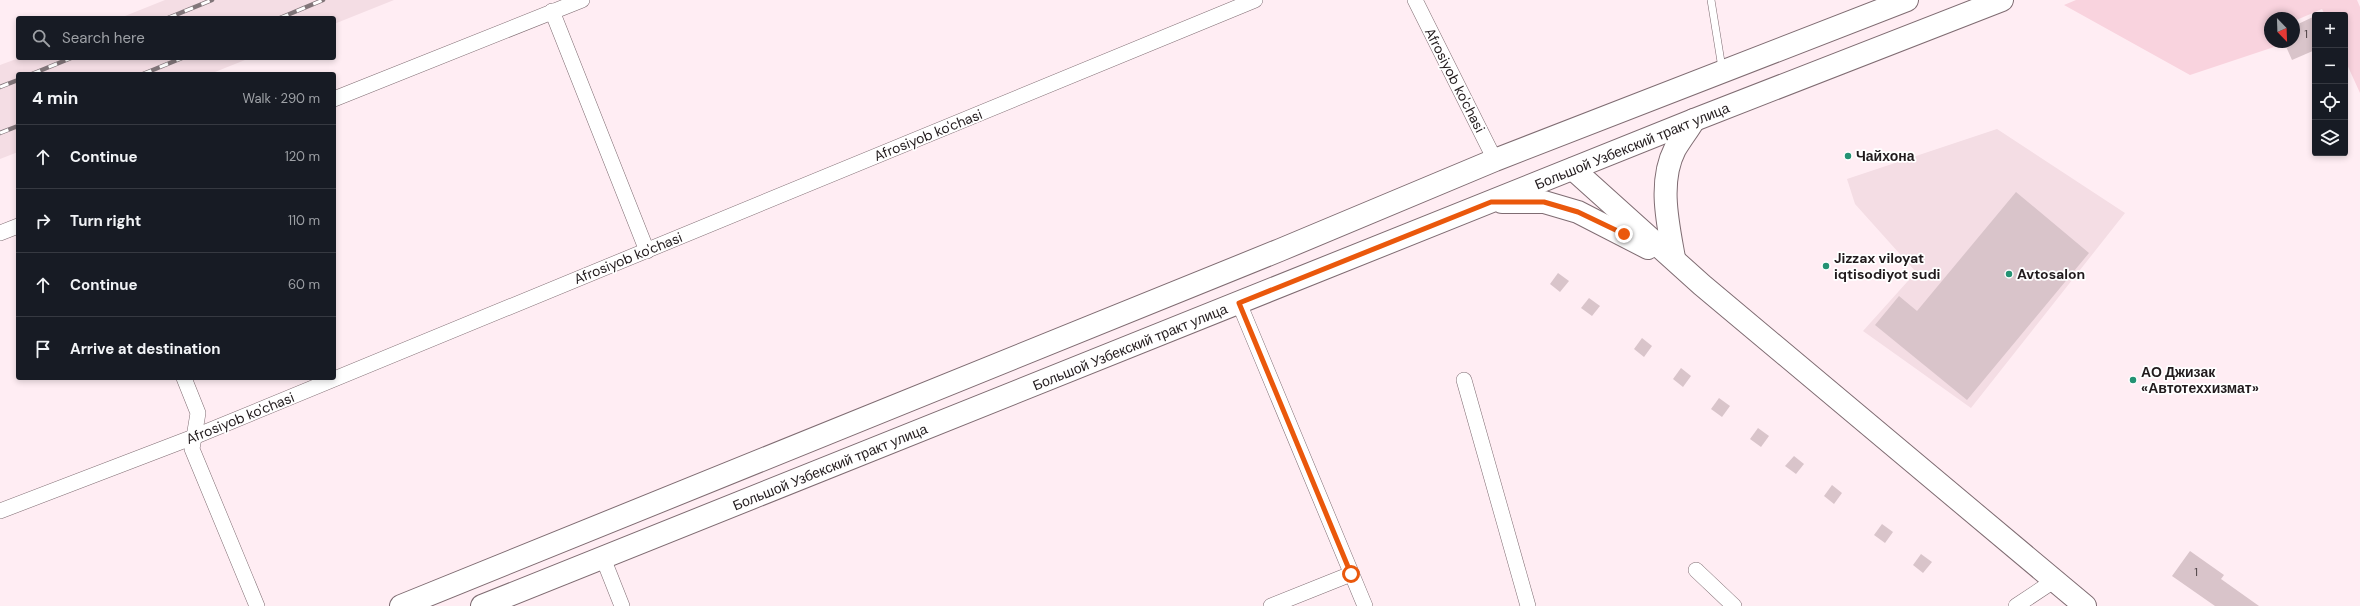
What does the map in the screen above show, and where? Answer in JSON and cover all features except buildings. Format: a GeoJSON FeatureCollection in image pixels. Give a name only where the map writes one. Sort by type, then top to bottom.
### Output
{"type":"FeatureCollection","features":[{"type":"Feature","properties":{"kind":"main road"},"geometry":{"type":"LineString","coordinates":[[401,606],[1273,253],[1495,160],[1907,0]]}},
{"type":"Feature","properties":{"kind":"main road","name":"Большой Узбекский тракт улица"},"geometry":{"type":"LineString","coordinates":[[482,606],[1694,120],[2002,0]]}},
{"type":"Feature","properties":{"kind":"main road"},"geometry":{"type":"LineString","coordinates":[[1681,265],[1666,208],[1667,175],[1675,150],[1694,120]]}},
{"type":"Feature","properties":{"kind":"main road"},"geometry":{"type":"LineString","coordinates":[[1573,169],[1681,265],[2085,606]]}},
{"type":"Feature","properties":{"kind":"main road"},"geometry":{"type":"LineString","coordinates":[[1491,202],[1544,202],[1578,212],[1624,234],[1681,265]]}},
{"type":"Feature","properties":{"kind":"street"},"geometry":{"type":"LineString","coordinates":[[336,97],[582,0]]}},
{"type":"Feature","properties":{"kind":"street","name":"Afrosiyob ko'chasi"},"geometry":{"type":"LineString","coordinates":[[336,379],[1255,0]]}},
{"type":"Feature","properties":{"kind":"street","name":"Afrosiyob ko'chasi"},"geometry":{"type":"LineString","coordinates":[[1416,0],[1495,160]]}},
{"type":"Feature","properties":{"kind":"street"},"geometry":{"type":"LineString","coordinates":[[552,11],[647,251]]}},
{"type":"Feature","properties":{"kind":"street"},"geometry":{"type":"LineString","coordinates":[[0,233],[16,227]]}},
{"type":"Feature","properties":{"kind":"street"},"geometry":{"type":"LineString","coordinates":[[1239,303],[1365,606]]}},
{"type":"Feature","properties":{"kind":"street"},"geometry":{"type":"LineString","coordinates":[[185,380],[198,413],[196,436],[192,449],[257,606]]}},
{"type":"Feature","properties":{"kind":"street","name":"Afrosiyob ko'chasi"},"geometry":{"type":"LineString","coordinates":[[0,511],[196,436],[333,380]]}},
{"type":"Feature","properties":{"kind":"street"},"geometry":{"type":"LineString","coordinates":[[1464,380],[1528,606]]}},
{"type":"Feature","properties":{"kind":"street"},"geometry":{"type":"LineString","coordinates":[[603,558],[622,606]]}},
{"type":"Feature","properties":{"kind":"street"},"geometry":{"type":"LineString","coordinates":[[1696,570],[1734,606]]}},
{"type":"Feature","properties":{"kind":"street"},"geometry":{"type":"LineString","coordinates":[[1271,606],[1351,574]]}},
{"type":"Feature","properties":{"kind":"street"},"geometry":{"type":"LineString","coordinates":[[2016,606],[2054,580]]}},
{"type":"Feature","properties":{"kind":"lane"},"geometry":{"type":"LineString","coordinates":[[1711,0],[1723,72]]}},
{"type":"Feature","properties":{"kind":"shaded area"},"geometry":{"type":"Polygon","coordinates":[[[165,0],[394,0],[336,23],[336,16],[125,16],[165,0]]]}},
{"type":"Feature","properties":{"kind":"shaded area"},"geometry":{"type":"Polygon","coordinates":[[[2076,0],[2357,0],[2360,7],[2360,93],[2348,67],[2348,12],[2324,12],[2322,9],[2300,18],[2300,12],[2264,12],[2264,48],[2271,48],[2190,75],[2064,5],[2076,0]]]}},
{"type":"Feature","properties":{"kind":"shaded area"},"geometry":{"type":"Polygon","coordinates":[[[16,59],[245,60],[215,72],[16,72],[16,153],[0,159],[0,65],[16,59]]]}},
{"type":"Feature","properties":{"kind":"shaded area"},"geometry":{"type":"Polygon","coordinates":[[[1997,129],[2125,213],[1971,408],[1863,331],[1916,272],[1855,204],[1847,179],[1997,129]]]}},
{"type":"Feature","properties":{"kind":"railway"},"geometry":{"type":"LineString","coordinates":[[173,16],[212,0]]}},
{"type":"Feature","properties":{"kind":"railway"},"geometry":{"type":"LineString","coordinates":[[285,16],[323,0]]}},
{"type":"Feature","properties":{"kind":"railway"},"geometry":{"type":"LineString","coordinates":[[37,72],[66,60]]}},
{"type":"Feature","properties":{"kind":"railway"},"geometry":{"type":"LineString","coordinates":[[148,72],[177,60]]}},
{"type":"Feature","properties":{"kind":"railway"},"geometry":{"type":"LineString","coordinates":[[0,87],[16,81]]}},
{"type":"Feature","properties":{"kind":"railway"},"geometry":{"type":"LineString","coordinates":[[0,133],[16,127]]}},
{"type":"Feature","properties":{"kind":"place","name":"Чайхона"},"geometry":{"type":"Point","coordinates":[1848,156]}},
{"type":"Feature","properties":{"kind":"place","name":"Jizzax viloyat iqtisodiyot sudi"},"geometry":{"type":"Point","coordinates":[1826,266]}},
{"type":"Feature","properties":{"kind":"place","name":"Avtosalon"},"geometry":{"type":"Point","coordinates":[2009,274]}},
{"type":"Feature","properties":{"kind":"place","name":"АО Джизак «Автотеххизмат»"},"geometry":{"type":"Point","coordinates":[2133,380]}},
{"type":"Feature","properties":{"kind":"route"},"geometry":{"type":"LineString","coordinates":[[1351,574],[1239,303],[1491,202],[1544,202],[1578,212],[1624,234]]}}]}
